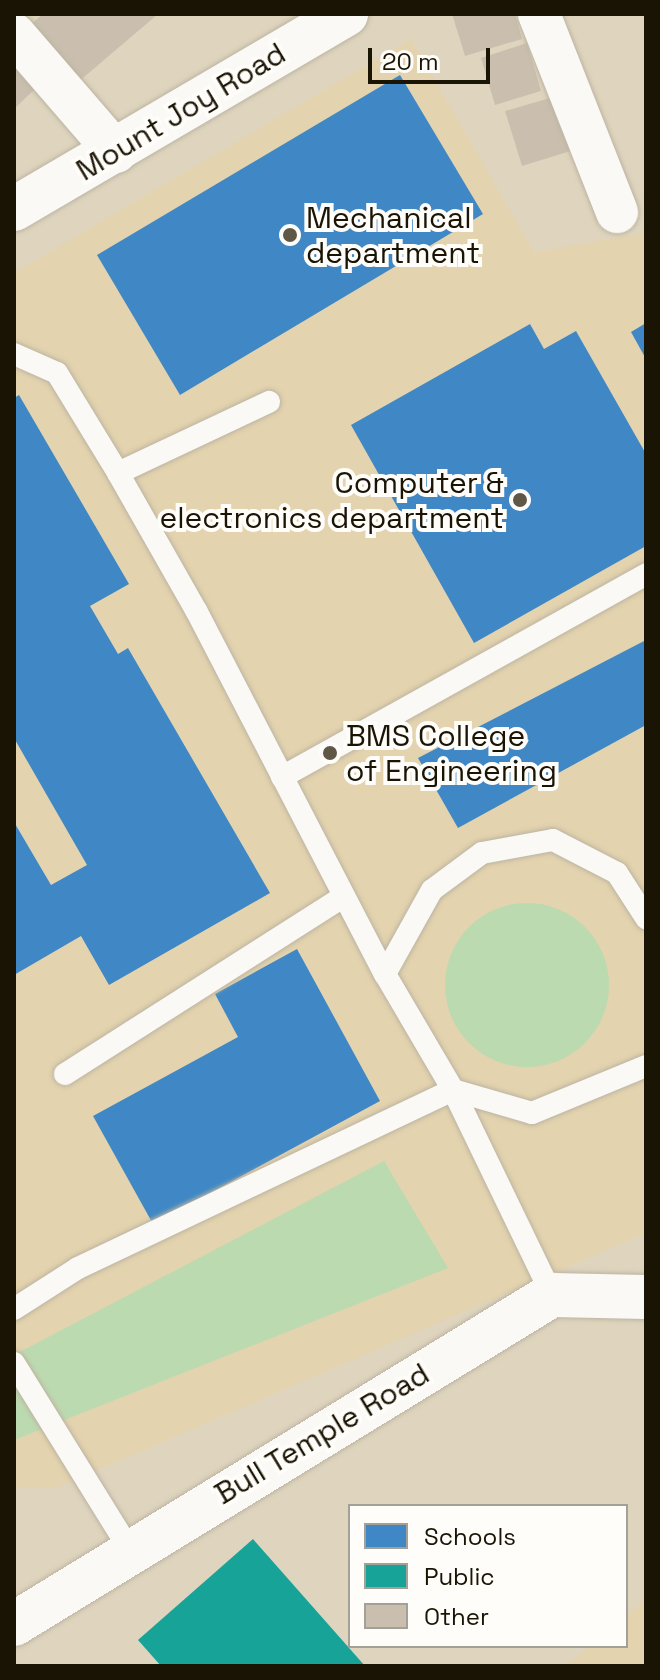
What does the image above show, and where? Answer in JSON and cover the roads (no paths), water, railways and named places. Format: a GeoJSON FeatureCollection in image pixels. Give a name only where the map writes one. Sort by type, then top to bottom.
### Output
{"type":"FeatureCollection","features":[{"type":"Feature","properties":{"kind":"street","name":"Mount Joy Road"},"geometry":{"type":"LineString","coordinates":[[14,209],[116,152],[346,14]]}},
{"type":"Feature","properties":{"kind":"street"},"geometry":{"type":"LineString","coordinates":[[539,14],[617,212]]}},
{"type":"Feature","properties":{"kind":"street"},"geometry":{"type":"LineString","coordinates":[[14,34],[116,152]]}},
{"type":"Feature","properties":{"kind":"street"},"geometry":{"type":"LineString","coordinates":[[552,1295],[646,1297]]}},
{"type":"Feature","properties":{"kind":"street","name":"Bull Temple Road"},"geometry":{"type":"LineString","coordinates":[[14,1624],[130,1550],[552,1295]]}},
{"type":"Feature","properties":{"kind":"lane"},"geometry":{"type":"LineString","coordinates":[[14,354],[57,373],[118,473],[343,897],[453,1090],[552,1295]]}},
{"type":"Feature","properties":{"kind":"lane"},"geometry":{"type":"LineString","coordinates":[[118,473],[269,402]]}},
{"type":"Feature","properties":{"kind":"lane"},"geometry":{"type":"LineString","coordinates":[[282,777],[646,574]]}},
{"type":"Feature","properties":{"kind":"lane"},"geometry":{"type":"LineString","coordinates":[[385,974],[432,890],[482,853],[553,840],[617,873],[646,918]]}},
{"type":"Feature","properties":{"kind":"lane"},"geometry":{"type":"LineString","coordinates":[[65,1074],[343,897]]}},
{"type":"Feature","properties":{"kind":"lane"},"geometry":{"type":"LineString","coordinates":[[14,1309],[78,1268],[453,1090],[532,1113],[646,1066]]}},
{"type":"Feature","properties":{"kind":"lane"},"geometry":{"type":"LineString","coordinates":[[14,1363],[130,1550]]}},
{"type":"Feature","properties":{"kind":"place","name":"Mechanical department"},"geometry":{"type":"Point","coordinates":[290,235]}},
{"type":"Feature","properties":{"kind":"place","name":"Computer & electronics department"},"geometry":{"type":"Point","coordinates":[520,500]}},
{"type":"Feature","properties":{"kind":"place","name":"BMS College of Engineering"},"geometry":{"type":"Point","coordinates":[330,753]}}]}
